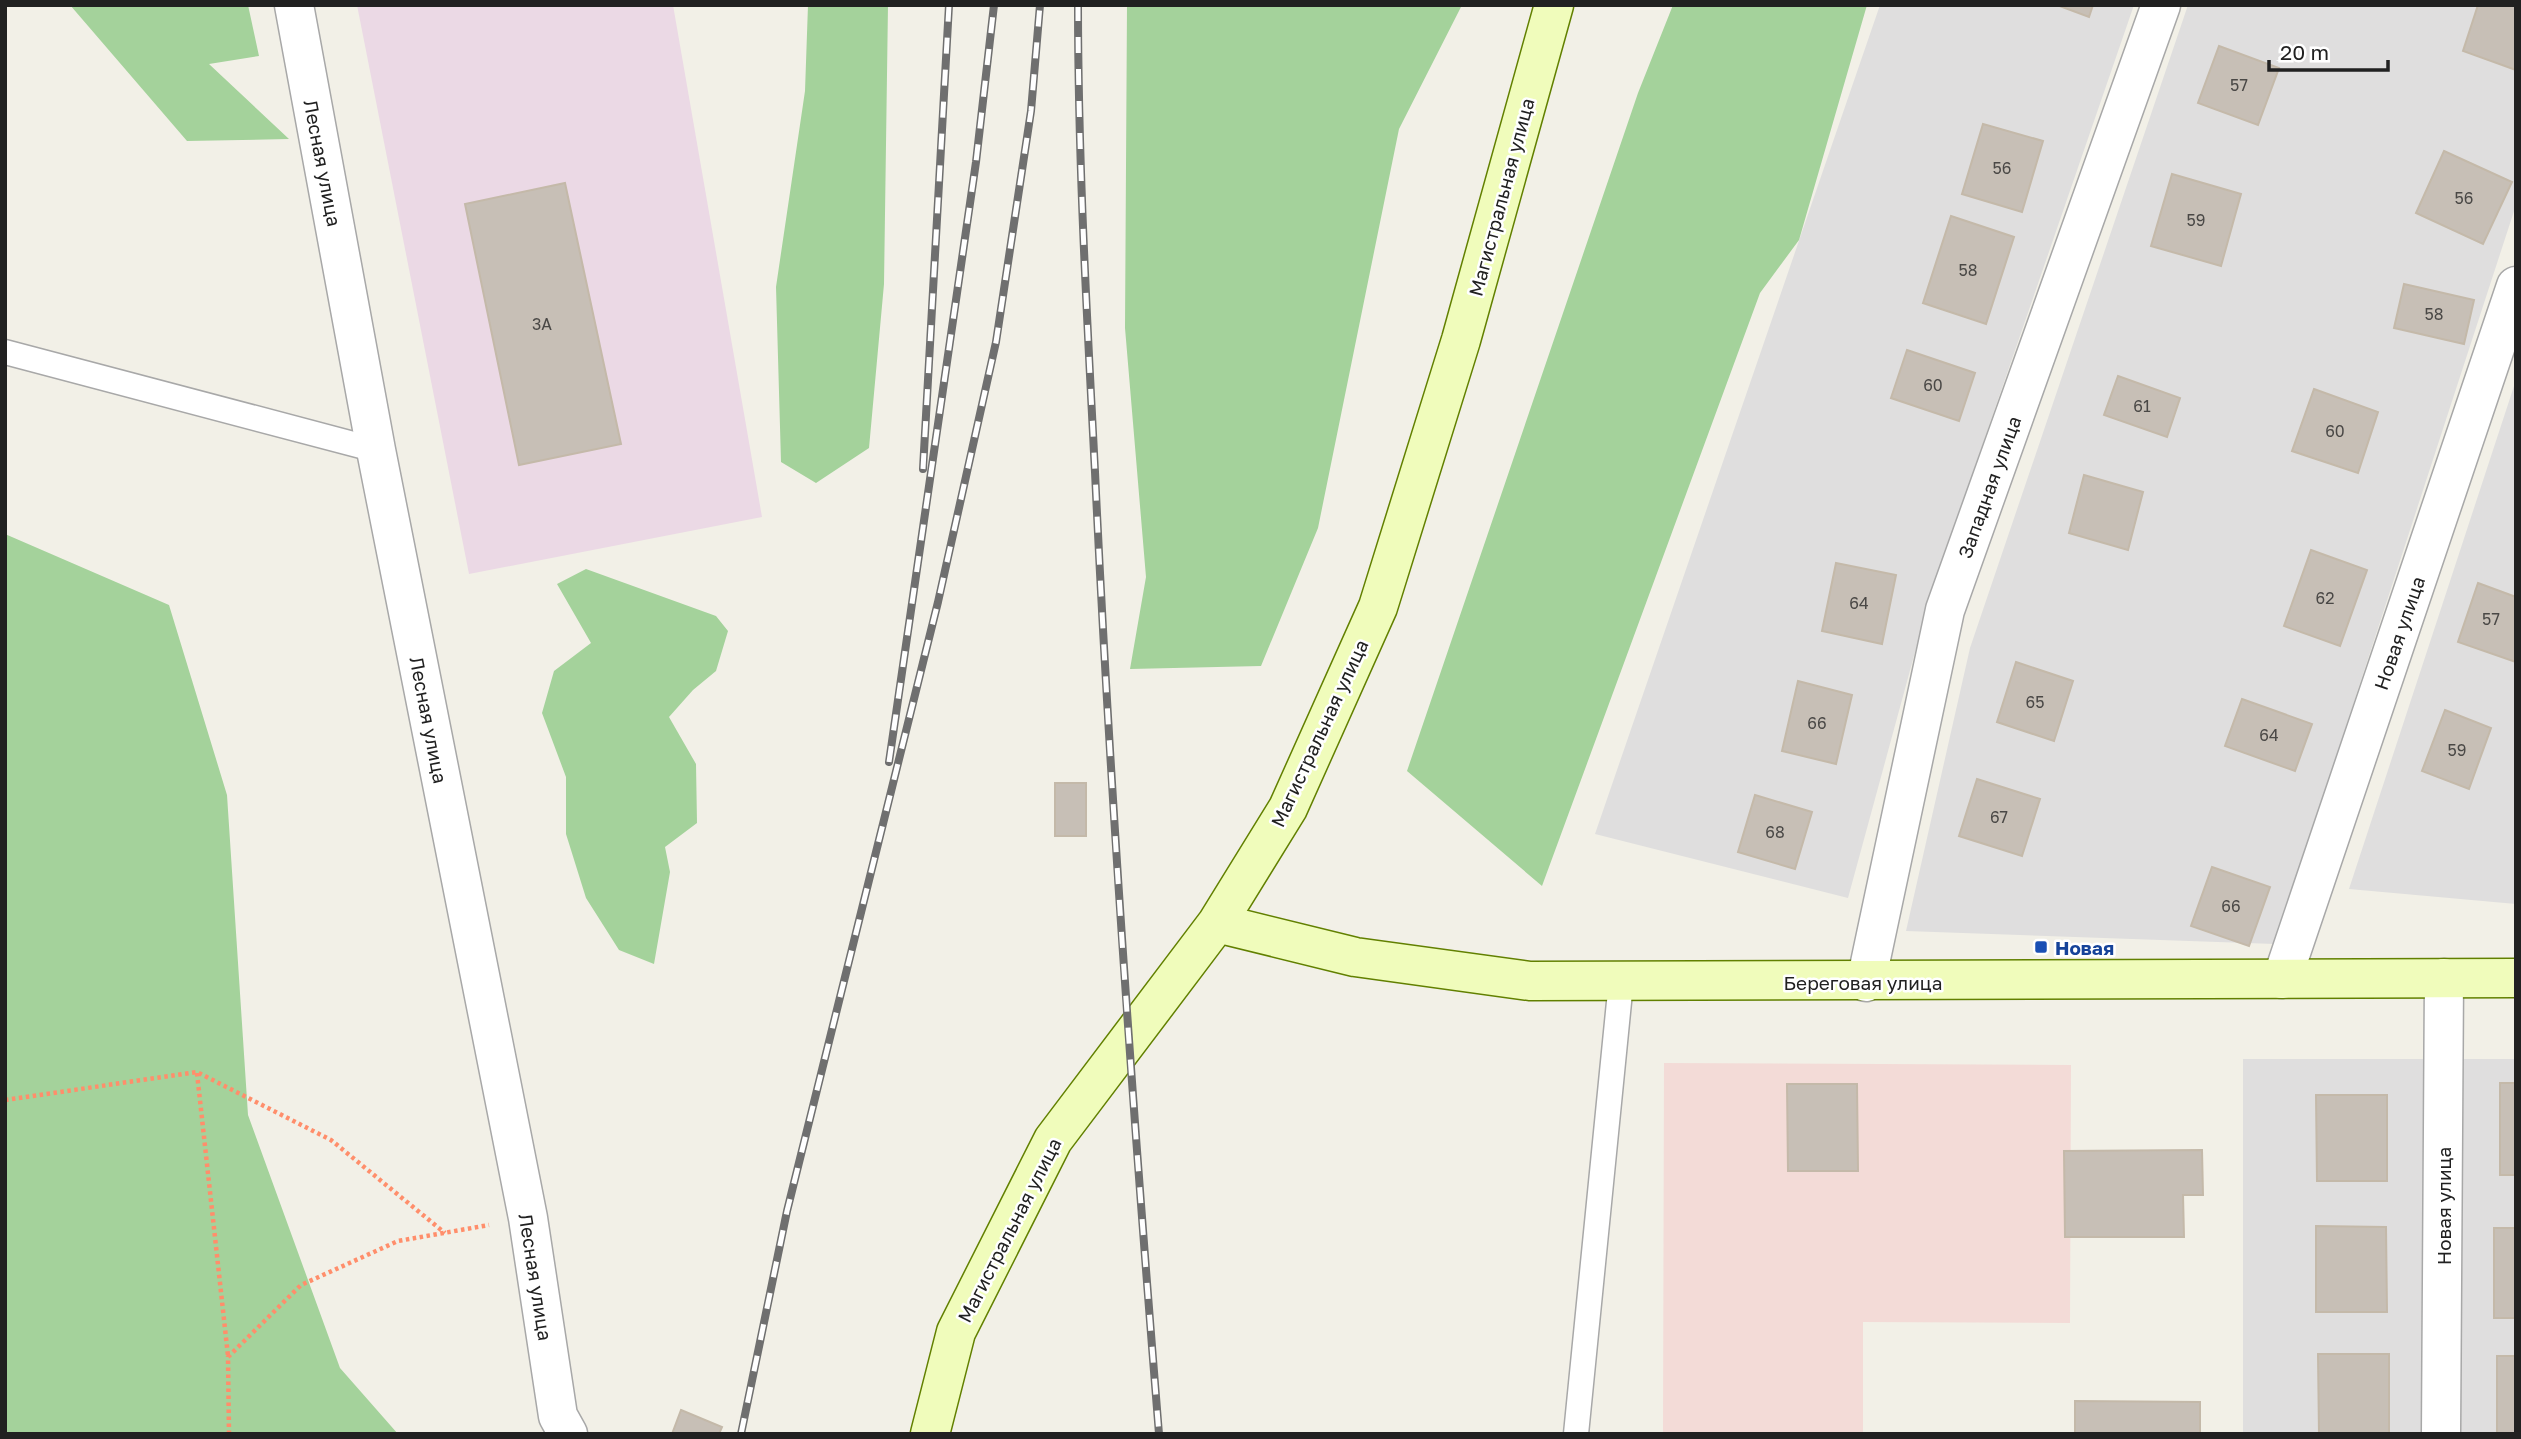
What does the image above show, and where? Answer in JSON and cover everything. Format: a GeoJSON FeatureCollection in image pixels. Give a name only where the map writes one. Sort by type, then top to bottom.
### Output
{"type":"FeatureCollection","features":[{"type":"Feature","properties":{"kind":"main road","name":"Магистральная улица"},"geometry":{"type":"LineString","coordinates":[[930,1434],[956,1332],[1053,1140],[1217,923],[1287,808],[1378,607],[1461,340],[1554,5]]}},
{"type":"Feature","properties":{"kind":"main road","name":"Береговая улица"},"geometry":{"type":"LineString","coordinates":[[1217,923],[1355,957],[1530,981],[2516,978]]}},
{"type":"Feature","properties":{"kind":"street","name":"Лесная улица"},"geometry":{"type":"LineString","coordinates":[[294,5],[376,450],[528,1218],[558,1416],[568,1434]]}},
{"type":"Feature","properties":{"kind":"street","name":"Западная улица"},"geometry":{"type":"LineString","coordinates":[[1866,982],[1945,610],[2161,5]]}},
{"type":"Feature","properties":{"kind":"street","name":"Новая улица"},"geometry":{"type":"LineString","coordinates":[[2282,979],[2516,286]]}},
{"type":"Feature","properties":{"kind":"street","name":"Новая улица"},"geometry":{"type":"LineString","coordinates":[[2441,1434],[2444,978]]}},
{"type":"Feature","properties":{"kind":"lane"},"geometry":{"type":"LineString","coordinates":[[5,352],[376,450]]}},
{"type":"Feature","properties":{"kind":"lane"},"geometry":{"type":"LineString","coordinates":[[1576,1434],[1621,982]]}},
{"type":"Feature","properties":{"kind":"path"},"geometry":{"type":"LineString","coordinates":[[5,1100],[197,1072],[331,1140],[446,1233]]}},
{"type":"Feature","properties":{"kind":"path"},"geometry":{"type":"LineString","coordinates":[[197,1072],[228,1357],[229,1434]]}},
{"type":"Feature","properties":{"kind":"path"},"geometry":{"type":"LineString","coordinates":[[228,1357],[301,1285],[398,1241],[528,1218]]}},
{"type":"Feature","properties":{"kind":"shaded area"},"geometry":{"type":"Polygon","coordinates":[[[357,5],[673,5],[762,517],[469,574],[357,5]]]}},
{"type":"Feature","properties":{"kind":"shaded area"},"geometry":{"type":"Polygon","coordinates":[[[1880,5],[2134,5],[1930,597],[1848,898],[1595,834],[1880,5]]]}},
{"type":"Feature","properties":{"kind":"shaded area"},"geometry":{"type":"Polygon","coordinates":[[[2188,5],[2516,5],[2516,205],[2275,944],[1906,931],[1970,648],[2188,5]]]}},
{"type":"Feature","properties":{"kind":"shaded area"},"geometry":{"type":"Polygon","coordinates":[[[2516,380],[2516,904],[2349,889],[2516,380]]]}},
{"type":"Feature","properties":{"kind":"shaded area"},"geometry":{"type":"Polygon","coordinates":[[[2243,1059],[2516,1059],[2516,1434],[2243,1434],[2243,1059]]]}},
{"type":"Feature","properties":{"kind":"shaded area"},"geometry":{"type":"Polygon","coordinates":[[[1664,1063],[2071,1065],[2070,1323],[1863,1322],[1863,1434],[1663,1434],[1664,1063]]]}},
{"type":"Feature","properties":{"kind":"green space"},"geometry":{"type":"Polygon","coordinates":[[[70,5],[248,5],[259,56],[209,64],[289,139],[187,141],[70,5]]]}},
{"type":"Feature","properties":{"kind":"green space"},"geometry":{"type":"Polygon","coordinates":[[[808,5],[888,5],[884,284],[869,448],[816,483],[781,462],[776,287],[805,91],[808,5]]]}},
{"type":"Feature","properties":{"kind":"green space"},"geometry":{"type":"Polygon","coordinates":[[[1127,5],[1462,5],[1399,129],[1318,528],[1261,666],[1130,669],[1146,577],[1125,328],[1127,5]]]}},
{"type":"Feature","properties":{"kind":"green space"},"geometry":{"type":"Polygon","coordinates":[[[1673,5],[1867,5],[1799,240],[1760,293],[1542,886],[1407,771],[1638,93],[1673,5]]]}},
{"type":"Feature","properties":{"kind":"green space"},"geometry":{"type":"Polygon","coordinates":[[[5,534],[169,605],[227,795],[248,1115],[340,1368],[398,1434],[5,1434],[5,534]]]}},
{"type":"Feature","properties":{"kind":"green space"},"geometry":{"type":"Polygon","coordinates":[[[586,569],[716,616],[728,631],[716,671],[693,690],[669,717],[696,764],[697,823],[665,847],[670,872],[654,964],[619,950],[586,898],[566,834],[566,777],[542,713],[554,671],[591,643],[557,584],[586,569]]]}},
{"type":"Feature","properties":{"kind":"building"},"geometry":{"type":"Polygon","coordinates":[[[2057,5],[2093,5],[2089,17],[2057,5]]]}},
{"type":"Feature","properties":{"kind":"building"},"geometry":{"type":"Polygon","coordinates":[[[2478,5],[2516,5],[2516,70],[2463,51],[2478,5]]]}},
{"type":"Feature","properties":{"kind":"building"},"geometry":{"type":"Polygon","coordinates":[[[2219,46],[2279,68],[2258,125],[2198,103],[2219,46]]]}},
{"type":"Feature","properties":{"kind":"building"},"geometry":{"type":"Polygon","coordinates":[[[1983,124],[2043,141],[2022,212],[1962,194],[1983,124]]]}},
{"type":"Feature","properties":{"kind":"building"},"geometry":{"type":"Polygon","coordinates":[[[2444,151],[2512,182],[2483,244],[2416,213],[2444,151]]]}},
{"type":"Feature","properties":{"kind":"building"},"geometry":{"type":"Polygon","coordinates":[[[2172,174],[2241,194],[2221,266],[2151,246],[2172,174]]]}},
{"type":"Feature","properties":{"kind":"building"},"geometry":{"type":"Polygon","coordinates":[[[565,183],[621,444],[519,465],[465,204],[565,183]]]}},
{"type":"Feature","properties":{"kind":"building"},"geometry":{"type":"Polygon","coordinates":[[[1951,216],[2014,237],[1986,324],[1923,303],[1951,216]]]}},
{"type":"Feature","properties":{"kind":"building"},"geometry":{"type":"Polygon","coordinates":[[[2404,284],[2474,300],[2464,344],[2394,328],[2404,284]]]}},
{"type":"Feature","properties":{"kind":"building"},"geometry":{"type":"Polygon","coordinates":[[[1907,350],[1975,373],[1959,421],[1891,398],[1907,350]]]}},
{"type":"Feature","properties":{"kind":"building"},"geometry":{"type":"Polygon","coordinates":[[[2118,376],[2180,398],[2167,437],[2104,415],[2118,376]]]}},
{"type":"Feature","properties":{"kind":"building"},"geometry":{"type":"Polygon","coordinates":[[[2314,389],[2378,412],[2358,473],[2292,451],[2314,389]]]}},
{"type":"Feature","properties":{"kind":"building"},"geometry":{"type":"Polygon","coordinates":[[[2084,475],[2143,492],[2128,550],[2069,533],[2084,475]]]}},
{"type":"Feature","properties":{"kind":"building"},"geometry":{"type":"Polygon","coordinates":[[[2311,550],[2367,570],[2340,646],[2284,626],[2311,550]]]}},
{"type":"Feature","properties":{"kind":"building"},"geometry":{"type":"Polygon","coordinates":[[[1836,563],[1896,575],[1882,644],[1822,631],[1836,563]]]}},
{"type":"Feature","properties":{"kind":"building"},"geometry":{"type":"Polygon","coordinates":[[[2478,583],[2516,597],[2516,662],[2458,642],[2478,583]]]}},
{"type":"Feature","properties":{"kind":"building"},"geometry":{"type":"Polygon","coordinates":[[[2016,662],[2073,681],[2054,741],[1997,722],[2016,662]]]}},
{"type":"Feature","properties":{"kind":"building"},"geometry":{"type":"Polygon","coordinates":[[[1798,681],[1852,695],[1836,764],[1782,751],[1798,681]]]}},
{"type":"Feature","properties":{"kind":"building"},"geometry":{"type":"Polygon","coordinates":[[[2242,699],[2312,724],[2295,771],[2225,746],[2242,699]]]}},
{"type":"Feature","properties":{"kind":"building"},"geometry":{"type":"Polygon","coordinates":[[[2445,710],[2491,728],[2469,789],[2422,771],[2445,710]]]}},
{"type":"Feature","properties":{"kind":"building"},"geometry":{"type":"Polygon","coordinates":[[[1977,779],[2040,799],[2022,856],[1959,836],[1977,779]]]}},
{"type":"Feature","properties":{"kind":"building"},"geometry":{"type":"Polygon","coordinates":[[[1055,783],[1086,783],[1086,836],[1055,836],[1055,783]]]}},
{"type":"Feature","properties":{"kind":"building"},"geometry":{"type":"Polygon","coordinates":[[[1755,795],[1812,812],[1795,869],[1738,852],[1755,795]]]}},
{"type":"Feature","properties":{"kind":"building"},"geometry":{"type":"Polygon","coordinates":[[[2212,867],[2270,887],[2249,946],[2191,926],[2212,867]]]}},
{"type":"Feature","properties":{"kind":"building"},"geometry":{"type":"Polygon","coordinates":[[[2500,1083],[2516,1083],[2516,1175],[2500,1175],[2500,1083]]]}},
{"type":"Feature","properties":{"kind":"building"},"geometry":{"type":"Polygon","coordinates":[[[1787,1084],[1857,1084],[1858,1171],[1788,1171],[1787,1084]]]}},
{"type":"Feature","properties":{"kind":"building"},"geometry":{"type":"Polygon","coordinates":[[[2316,1095],[2387,1095],[2387,1181],[2317,1181],[2316,1095]]]}},
{"type":"Feature","properties":{"kind":"building"},"geometry":{"type":"Polygon","coordinates":[[[2202,1150],[2203,1195],[2183,1195],[2184,1237],[2065,1237],[2064,1151],[2202,1150]]]}},
{"type":"Feature","properties":{"kind":"building"},"geometry":{"type":"Polygon","coordinates":[[[2316,1226],[2386,1227],[2387,1312],[2316,1312],[2316,1226]]]}},
{"type":"Feature","properties":{"kind":"building"},"geometry":{"type":"Polygon","coordinates":[[[2494,1228],[2516,1228],[2516,1318],[2494,1318],[2494,1228]]]}},
{"type":"Feature","properties":{"kind":"building"},"geometry":{"type":"Polygon","coordinates":[[[2318,1354],[2389,1354],[2389,1434],[2319,1434],[2318,1354]]]}},
{"type":"Feature","properties":{"kind":"building"},"geometry":{"type":"Polygon","coordinates":[[[2497,1356],[2516,1356],[2516,1434],[2497,1434],[2497,1356]]]}},
{"type":"Feature","properties":{"kind":"building"},"geometry":{"type":"Polygon","coordinates":[[[2075,1401],[2200,1402],[2200,1434],[2075,1434],[2075,1401]]]}},
{"type":"Feature","properties":{"kind":"building"},"geometry":{"type":"Polygon","coordinates":[[[681,1410],[722,1427],[719,1434],[672,1434],[681,1410]]]}},
{"type":"Feature","properties":{"kind":"railway"},"geometry":{"type":"LineString","coordinates":[[923,469],[949,5]]}},
{"type":"Feature","properties":{"kind":"railway"},"geometry":{"type":"LineString","coordinates":[[889,762],[976,162],[994,5]]}},
{"type":"Feature","properties":{"kind":"railway"},"geometry":{"type":"LineString","coordinates":[[741,1434],[787,1211],[938,602],[996,342],[1031,111],[1040,5]]}},
{"type":"Feature","properties":{"kind":"railway"},"geometry":{"type":"LineString","coordinates":[[1078,5],[1084,239],[1101,592],[1131,1073],[1159,1434]]}},
{"type":"Feature","properties":{"kind":"place","name":"Новая"},"geometry":{"type":"Point","coordinates":[2041,947]}}]}
